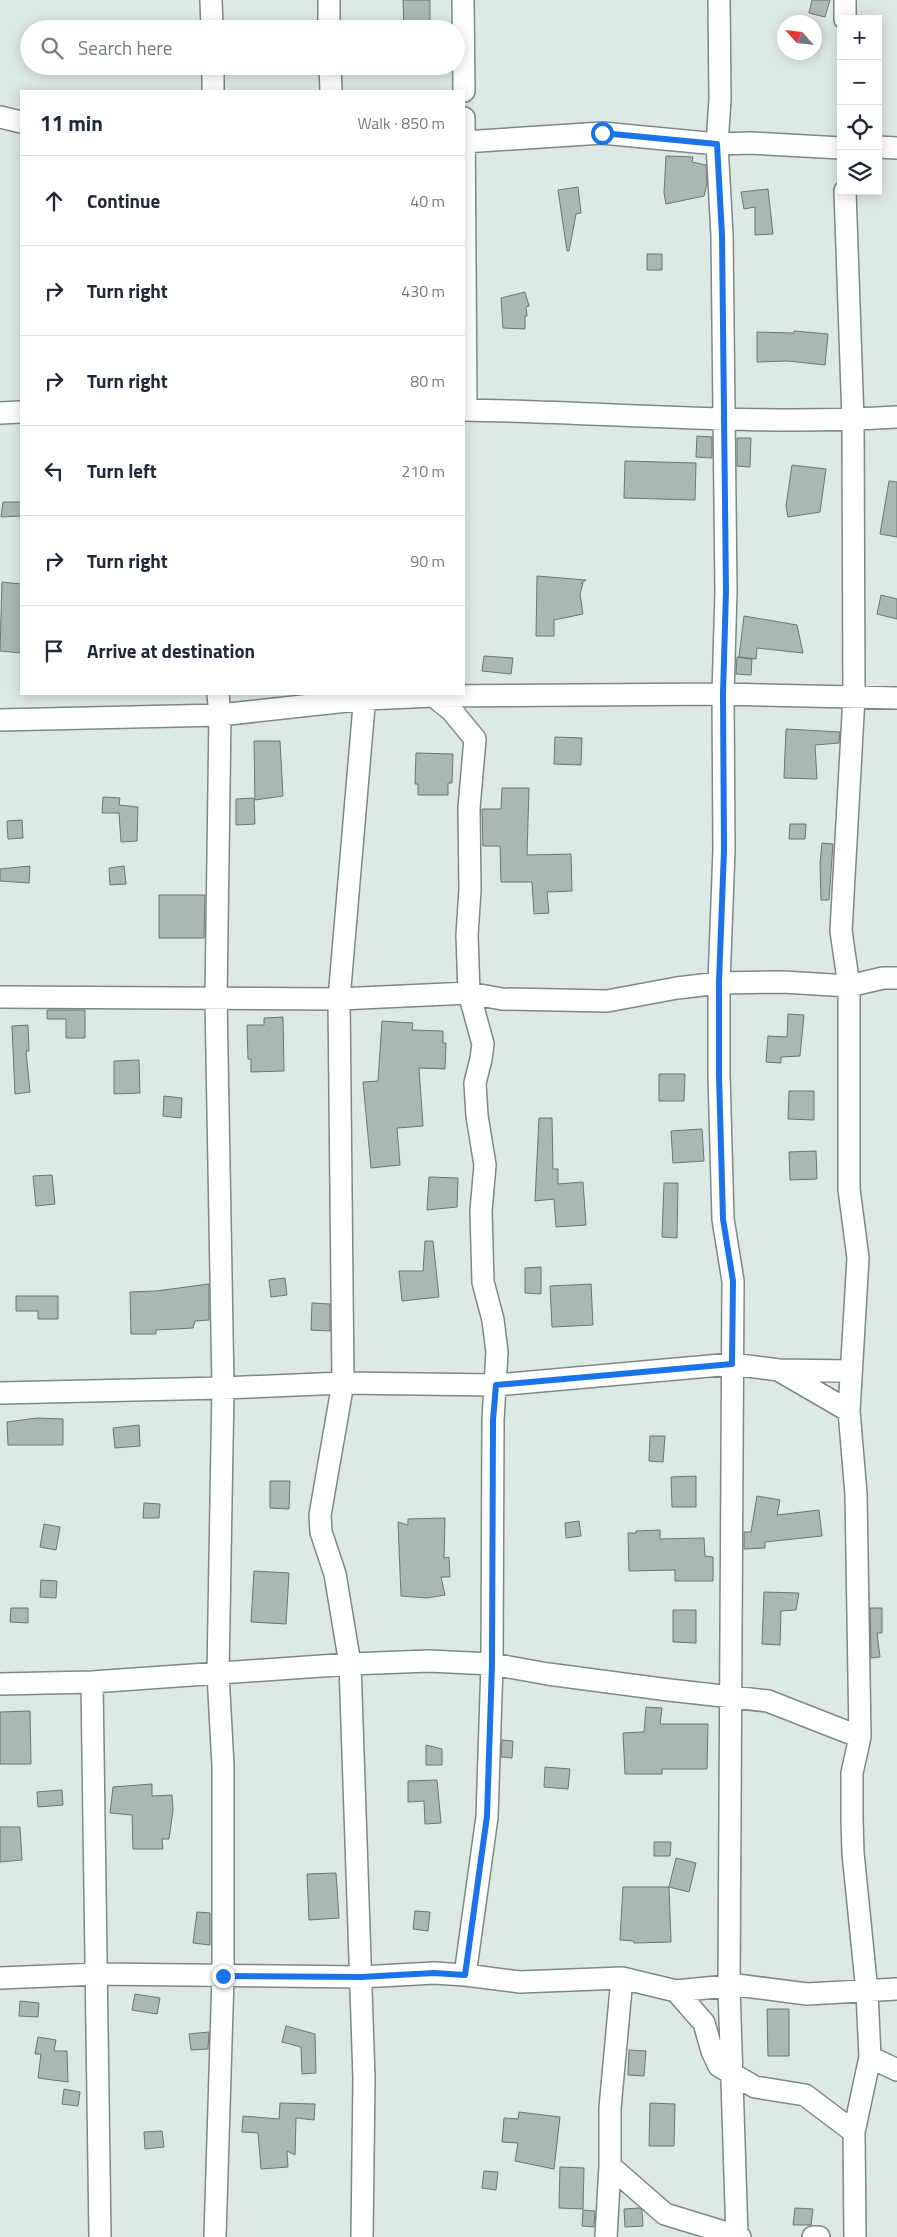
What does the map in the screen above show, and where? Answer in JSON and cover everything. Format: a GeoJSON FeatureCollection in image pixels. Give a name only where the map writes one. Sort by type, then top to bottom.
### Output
{"type":"FeatureCollection","features":[{"type":"Feature","properties":{"kind":"street"},"geometry":{"type":"LineString","coordinates":[[211,0],[212,20]]}},
{"type":"Feature","properties":{"kind":"street"},"geometry":{"type":"LineString","coordinates":[[329,0],[329,20]]}},
{"type":"Feature","properties":{"kind":"street"},"geometry":{"type":"LineString","coordinates":[[463,0],[463,20]]}},
{"type":"Feature","properties":{"kind":"street"},"geometry":{"type":"LineString","coordinates":[[610,2166],[665,2214],[703,2230],[738,2236],[730,1987],[733,1281],[723,1219],[719,1075],[719,982],[724,850],[723,694],[726,591],[722,235],[717,144],[720,99],[719,0]]}},
{"type":"Feature","properties":{"kind":"street"},"geometry":{"type":"LineString","coordinates":[[845,0],[845,15]]}},
{"type":"Feature","properties":{"kind":"street"},"geometry":{"type":"LineString","coordinates":[[213,75],[213,90]]}},
{"type":"Feature","properties":{"kind":"street"},"geometry":{"type":"LineString","coordinates":[[330,75],[331,90]]}},
{"type":"Feature","properties":{"kind":"street"},"geometry":{"type":"LineString","coordinates":[[464,75],[464,90]]}},
{"type":"Feature","properties":{"kind":"street"},"geometry":{"type":"LineString","coordinates":[[0,117],[20,122]]}},
{"type":"Feature","properties":{"kind":"street"},"geometry":{"type":"LineString","coordinates":[[465,142],[602,133],[717,144],[778,144],[837,148]]}},
{"type":"Feature","properties":{"kind":"street"},"geometry":{"type":"LineString","coordinates":[[882,147],[897,148]]}},
{"type":"Feature","properties":{"kind":"street"},"geometry":{"type":"LineString","coordinates":[[845,195],[853,420],[854,697],[841,931],[849,986],[850,1189],[858,1258],[849,1411],[856,1494],[860,1737],[852,1773],[852,1819],[853,1853],[867,1992],[870,2057],[854,2132],[855,2237]]}},
{"type":"Feature","properties":{"kind":"street"},"geometry":{"type":"LineString","coordinates":[[465,410],[724,418],[853,420],[897,417]]}},
{"type":"Feature","properties":{"kind":"street"},"geometry":{"type":"LineString","coordinates":[[0,413],[20,412]]}},
{"type":"Feature","properties":{"kind":"street"},"geometry":{"type":"LineString","coordinates":[[465,695],[723,694],[897,698]]}},
{"type":"Feature","properties":{"kind":"street"},"geometry":{"type":"LineString","coordinates":[[215,2237],[223,1976],[223,1795],[218,1674],[223,1388],[216,999],[220,715],[218,695]]}},
{"type":"Feature","properties":{"kind":"street"},"geometry":{"type":"LineString","coordinates":[[0,720],[220,715],[366,696],[433,695],[452,711],[475,739],[469,808],[470,890],[466,935],[469,993],[483,1044],[475,1083],[477,1116],[485,1165],[481,1210],[483,1282],[493,1320],[497,1352],[493,1420],[492,1664],[487,1816],[465,1975]]}},
{"type":"Feature","properties":{"kind":"street"},"geometry":{"type":"LineString","coordinates":[[362,2237],[364,2078],[350,1664],[335,1574],[321,1532],[320,1515],[343,1383],[339,999],[366,696]]}},
{"type":"Feature","properties":{"kind":"street"},"geometry":{"type":"LineString","coordinates":[[0,997],[339,999],[469,993],[502,999],[607,1001],[719,982],[783,982],[849,986],[883,978],[897,978]]}},
{"type":"Feature","properties":{"kind":"street"},"geometry":{"type":"LineString","coordinates":[[0,1393],[223,1388],[343,1383],[496,1385],[732,1364],[779,1370],[851,1371]]}},
{"type":"Feature","properties":{"kind":"street"},"geometry":{"type":"LineString","coordinates":[[779,1370],[849,1411]]}},
{"type":"Feature","properties":{"kind":"street"},"geometry":{"type":"LineString","coordinates":[[0,1684],[92,1682],[350,1664],[429,1661],[492,1664],[548,1674],[768,1701],[860,1737]]}},
{"type":"Feature","properties":{"kind":"street"},"geometry":{"type":"LineString","coordinates":[[92,1682],[100,2237]]}},
{"type":"Feature","properties":{"kind":"street"},"geometry":{"type":"LineString","coordinates":[[0,1978],[97,1974],[361,1977],[434,1973],[520,1982],[622,1978],[676,1991],[738,1986],[807,1994],[897,1989]]}},
{"type":"Feature","properties":{"kind":"street"},"geometry":{"type":"LineString","coordinates":[[606,2237],[610,2166],[610,2108],[622,1978]]}},
{"type":"Feature","properties":{"kind":"street"},"geometry":{"type":"LineString","coordinates":[[676,1991],[704,2024],[719,2066],[755,2087],[805,2095],[854,2132]]}},
{"type":"Feature","properties":{"kind":"street"},"geometry":{"type":"LineString","coordinates":[[870,2057],[897,2070]]}},
{"type":"Feature","properties":{"kind":"street"},"geometry":{"type":"LineString","coordinates":[[813,2237],[819,2237]]}},
{"type":"Feature","properties":{"kind":"building"},"geometry":{"type":"Polygon","coordinates":[[[403,0],[430,0],[430,20],[404,20],[403,0]]]}},
{"type":"Feature","properties":{"kind":"building"},"geometry":{"type":"Polygon","coordinates":[[[812,0],[830,0],[825,17],[809,13],[812,0]]]}},
{"type":"Feature","properties":{"kind":"building"},"geometry":{"type":"Polygon","coordinates":[[[666,156],[693,157],[692,162],[706,165],[707,183],[704,196],[666,204],[664,193],[666,156]]]}},
{"type":"Feature","properties":{"kind":"building"},"geometry":{"type":"Polygon","coordinates":[[[578,187],[581,213],[576,214],[569,251],[567,251],[558,190],[578,187]]]}},
{"type":"Feature","properties":{"kind":"building"},"geometry":{"type":"Polygon","coordinates":[[[768,189],[773,234],[755,235],[755,207],[744,209],[741,192],[768,189]]]}},
{"type":"Feature","properties":{"kind":"building"},"geometry":{"type":"Polygon","coordinates":[[[647,254],[662,254],[662,270],[647,270],[647,254]]]}},
{"type":"Feature","properties":{"kind":"building"},"geometry":{"type":"Polygon","coordinates":[[[525,292],[529,306],[526,307],[525,329],[503,328],[501,298],[525,292]]]}},
{"type":"Feature","properties":{"kind":"building"},"geometry":{"type":"Polygon","coordinates":[[[794,331],[828,334],[825,365],[788,361],[757,362],[757,332],[794,333],[794,331]]]}},
{"type":"Feature","properties":{"kind":"building"},"geometry":{"type":"Polygon","coordinates":[[[697,436],[712,437],[712,458],[696,457],[697,436]]]}},
{"type":"Feature","properties":{"kind":"building"},"geometry":{"type":"Polygon","coordinates":[[[737,438],[751,438],[750,467],[737,466],[737,438]]]}},
{"type":"Feature","properties":{"kind":"building"},"geometry":{"type":"Polygon","coordinates":[[[625,461],[696,463],[695,500],[624,498],[625,461]]]}},
{"type":"Feature","properties":{"kind":"building"},"geometry":{"type":"Polygon","coordinates":[[[792,465],[826,469],[820,512],[788,517],[786,506],[792,465]]]}},
{"type":"Feature","properties":{"kind":"building"},"geometry":{"type":"Polygon","coordinates":[[[889,481],[897,482],[897,537],[880,534],[889,481]]]}},
{"type":"Feature","properties":{"kind":"building"},"geometry":{"type":"Polygon","coordinates":[[[3,502],[20,502],[20,516],[1,517],[3,502]]]}},
{"type":"Feature","properties":{"kind":"building"},"geometry":{"type":"Polygon","coordinates":[[[537,576],[586,580],[581,583],[583,583],[580,594],[583,614],[554,620],[554,636],[536,636],[537,576]]]}},
{"type":"Feature","properties":{"kind":"building"},"geometry":{"type":"Polygon","coordinates":[[[2,582],[20,584],[20,653],[0,651],[2,582]]]}},
{"type":"Feature","properties":{"kind":"building"},"geometry":{"type":"Polygon","coordinates":[[[881,595],[897,599],[897,619],[877,614],[881,595]]]}},
{"type":"Feature","properties":{"kind":"building"},"geometry":{"type":"Polygon","coordinates":[[[744,616],[797,625],[803,653],[757,648],[756,659],[739,657],[744,616]]]}},
{"type":"Feature","properties":{"kind":"building"},"geometry":{"type":"Polygon","coordinates":[[[484,656],[513,658],[511,674],[482,671],[484,656]]]}},
{"type":"Feature","properties":{"kind":"building"},"geometry":{"type":"Polygon","coordinates":[[[737,657],[752,659],[751,675],[736,674],[737,657]]]}},
{"type":"Feature","properties":{"kind":"building"},"geometry":{"type":"Polygon","coordinates":[[[786,729],[840,732],[839,743],[815,745],[817,779],[784,778],[786,729]]]}},
{"type":"Feature","properties":{"kind":"building"},"geometry":{"type":"Polygon","coordinates":[[[555,737],[582,738],[581,765],[554,764],[555,737]]]}},
{"type":"Feature","properties":{"kind":"building"},"geometry":{"type":"Polygon","coordinates":[[[254,741],[280,741],[283,796],[255,800],[254,741]]]}},
{"type":"Feature","properties":{"kind":"building"},"geometry":{"type":"Polygon","coordinates":[[[416,753],[453,754],[452,783],[448,783],[448,795],[418,795],[418,784],[415,784],[416,753]]]}},
{"type":"Feature","properties":{"kind":"building"},"geometry":{"type":"Polygon","coordinates":[[[502,788],[529,788],[527,855],[571,854],[572,891],[547,892],[549,913],[534,914],[532,882],[501,882],[500,846],[483,846],[482,809],[501,809],[502,788]]]}},
{"type":"Feature","properties":{"kind":"building"},"geometry":{"type":"Polygon","coordinates":[[[103,797],[120,798],[119,805],[138,807],[137,841],[121,842],[119,813],[102,813],[103,797]]]}},
{"type":"Feature","properties":{"kind":"building"},"geometry":{"type":"Polygon","coordinates":[[[254,798],[255,824],[236,825],[236,799],[254,798]]]}},
{"type":"Feature","properties":{"kind":"building"},"geometry":{"type":"Polygon","coordinates":[[[22,820],[23,838],[8,839],[7,821],[22,820]]]}},
{"type":"Feature","properties":{"kind":"building"},"geometry":{"type":"Polygon","coordinates":[[[790,824],[806,824],[805,839],[789,839],[790,824]]]}},
{"type":"Feature","properties":{"kind":"building"},"geometry":{"type":"Polygon","coordinates":[[[822,843],[833,844],[829,900],[821,900],[820,863],[822,843]]]}},
{"type":"Feature","properties":{"kind":"building"},"geometry":{"type":"Polygon","coordinates":[[[30,866],[29,883],[0,881],[0,869],[30,866]]]}},
{"type":"Feature","properties":{"kind":"building"},"geometry":{"type":"Polygon","coordinates":[[[124,866],[126,884],[110,885],[109,868],[124,866]]]}},
{"type":"Feature","properties":{"kind":"building"},"geometry":{"type":"Polygon","coordinates":[[[159,895],[205,895],[204,938],[159,938],[159,895]]]}},
{"type":"Feature","properties":{"kind":"building"},"geometry":{"type":"Polygon","coordinates":[[[47,1010],[85,1010],[85,1038],[66,1038],[66,1019],[47,1019],[47,1010]]]}},
{"type":"Feature","properties":{"kind":"building"},"geometry":{"type":"Polygon","coordinates":[[[788,1014],[804,1015],[800,1056],[781,1057],[781,1063],[766,1062],[768,1036],[787,1037],[788,1014]]]}},
{"type":"Feature","properties":{"kind":"building"},"geometry":{"type":"Polygon","coordinates":[[[283,1017],[284,1071],[251,1072],[251,1059],[248,1059],[247,1025],[264,1025],[264,1018],[283,1017]]]}},
{"type":"Feature","properties":{"kind":"building"},"geometry":{"type":"Polygon","coordinates":[[[382,1021],[413,1023],[412,1030],[443,1031],[443,1043],[446,1043],[445,1069],[419,1068],[423,1126],[397,1128],[400,1165],[371,1168],[363,1082],[378,1081],[382,1021]]]}},
{"type":"Feature","properties":{"kind":"building"},"geometry":{"type":"Polygon","coordinates":[[[28,1025],[29,1051],[26,1051],[30,1092],[15,1094],[12,1026],[28,1025]]]}},
{"type":"Feature","properties":{"kind":"building"},"geometry":{"type":"Polygon","coordinates":[[[139,1060],[140,1093],[114,1094],[114,1061],[139,1060]]]}},
{"type":"Feature","properties":{"kind":"building"},"geometry":{"type":"Polygon","coordinates":[[[659,1074],[685,1074],[684,1101],[659,1101],[659,1074]]]}},
{"type":"Feature","properties":{"kind":"building"},"geometry":{"type":"Polygon","coordinates":[[[789,1091],[814,1091],[814,1120],[788,1119],[789,1091]]]}},
{"type":"Feature","properties":{"kind":"building"},"geometry":{"type":"Polygon","coordinates":[[[164,1096],[182,1098],[181,1118],[163,1116],[164,1096]]]}},
{"type":"Feature","properties":{"kind":"building"},"geometry":{"type":"Polygon","coordinates":[[[539,1118],[552,1118],[553,1169],[558,1169],[558,1184],[583,1182],[586,1225],[556,1227],[554,1199],[535,1201],[539,1118]]]}},
{"type":"Feature","properties":{"kind":"building"},"geometry":{"type":"Polygon","coordinates":[[[702,1129],[704,1161],[673,1163],[671,1131],[702,1129]]]}},
{"type":"Feature","properties":{"kind":"building"},"geometry":{"type":"Polygon","coordinates":[[[816,1151],[817,1179],[790,1180],[789,1152],[816,1151]]]}},
{"type":"Feature","properties":{"kind":"building"},"geometry":{"type":"Polygon","coordinates":[[[52,1175],[55,1204],[36,1206],[33,1176],[52,1175]]]}},
{"type":"Feature","properties":{"kind":"building"},"geometry":{"type":"Polygon","coordinates":[[[429,1177],[458,1178],[457,1207],[427,1210],[429,1177]]]}},
{"type":"Feature","properties":{"kind":"building"},"geometry":{"type":"Polygon","coordinates":[[[664,1183],[678,1183],[677,1238],[662,1237],[664,1183]]]}},
{"type":"Feature","properties":{"kind":"building"},"geometry":{"type":"Polygon","coordinates":[[[425,1241],[433,1241],[439,1297],[402,1301],[399,1271],[423,1271],[425,1241]]]}},
{"type":"Feature","properties":{"kind":"building"},"geometry":{"type":"Polygon","coordinates":[[[541,1267],[541,1294],[525,1293],[525,1268],[541,1267]]]}},
{"type":"Feature","properties":{"kind":"building"},"geometry":{"type":"Polygon","coordinates":[[[285,1278],[287,1295],[271,1297],[269,1280],[285,1278]]]}},
{"type":"Feature","properties":{"kind":"building"},"geometry":{"type":"Polygon","coordinates":[[[209,1284],[209,1320],[195,1321],[193,1328],[156,1330],[156,1334],[131,1334],[130,1292],[156,1291],[209,1284]]]}},
{"type":"Feature","properties":{"kind":"building"},"geometry":{"type":"Polygon","coordinates":[[[591,1284],[593,1325],[552,1327],[550,1286],[591,1284]]]}},
{"type":"Feature","properties":{"kind":"building"},"geometry":{"type":"Polygon","coordinates":[[[16,1296],[58,1296],[58,1319],[38,1319],[38,1311],[16,1311],[16,1296]]]}},
{"type":"Feature","properties":{"kind":"building"},"geometry":{"type":"Polygon","coordinates":[[[312,1303],[330,1304],[330,1331],[311,1330],[312,1303]]]}},
{"type":"Feature","properties":{"kind":"building"},"geometry":{"type":"Polygon","coordinates":[[[37,1418],[63,1419],[63,1445],[8,1445],[7,1422],[37,1418]]]}},
{"type":"Feature","properties":{"kind":"building"},"geometry":{"type":"Polygon","coordinates":[[[139,1425],[140,1446],[115,1448],[113,1428],[139,1425]]]}},
{"type":"Feature","properties":{"kind":"building"},"geometry":{"type":"Polygon","coordinates":[[[650,1436],[665,1436],[663,1462],[649,1461],[650,1436]]]}},
{"type":"Feature","properties":{"kind":"building"},"geometry":{"type":"Polygon","coordinates":[[[696,1476],[696,1507],[672,1507],[671,1477],[696,1476]]]}},
{"type":"Feature","properties":{"kind":"building"},"geometry":{"type":"Polygon","coordinates":[[[270,1481],[290,1481],[289,1509],[270,1508],[270,1481]]]}},
{"type":"Feature","properties":{"kind":"building"},"geometry":{"type":"Polygon","coordinates":[[[757,1496],[780,1500],[777,1515],[819,1510],[822,1536],[765,1542],[765,1548],[744,1549],[744,1532],[751,1532],[757,1496]]]}},
{"type":"Feature","properties":{"kind":"building"},"geometry":{"type":"Polygon","coordinates":[[[144,1503],[160,1504],[159,1518],[143,1518],[144,1503]]]}},
{"type":"Feature","properties":{"kind":"building"},"geometry":{"type":"Polygon","coordinates":[[[445,1518],[444,1558],[449,1557],[450,1577],[441,1577],[445,1595],[427,1598],[401,1596],[398,1522],[408,1525],[408,1519],[445,1518]]]}},
{"type":"Feature","properties":{"kind":"building"},"geometry":{"type":"Polygon","coordinates":[[[579,1521],[581,1536],[566,1538],[565,1523],[579,1521]]]}},
{"type":"Feature","properties":{"kind":"building"},"geometry":{"type":"Polygon","coordinates":[[[44,1524],[60,1527],[56,1550],[40,1547],[44,1524]]]}},
{"type":"Feature","properties":{"kind":"building"},"geometry":{"type":"Polygon","coordinates":[[[660,1530],[660,1539],[704,1538],[705,1556],[713,1557],[713,1581],[675,1581],[675,1570],[629,1571],[628,1533],[660,1530]]]}},
{"type":"Feature","properties":{"kind":"building"},"geometry":{"type":"Polygon","coordinates":[[[254,1571],[289,1573],[286,1624],[251,1622],[254,1571]]]}},
{"type":"Feature","properties":{"kind":"building"},"geometry":{"type":"Polygon","coordinates":[[[41,1580],[57,1581],[56,1598],[40,1597],[41,1580]]]}},
{"type":"Feature","properties":{"kind":"building"},"geometry":{"type":"Polygon","coordinates":[[[764,1592],[799,1593],[796,1610],[781,1611],[780,1645],[762,1644],[764,1592]]]}},
{"type":"Feature","properties":{"kind":"building"},"geometry":{"type":"Polygon","coordinates":[[[11,1608],[28,1608],[28,1623],[10,1622],[11,1608]]]}},
{"type":"Feature","properties":{"kind":"building"},"geometry":{"type":"Polygon","coordinates":[[[870,1608],[882,1608],[882,1633],[877,1633],[880,1657],[871,1658],[870,1608]]]}},
{"type":"Feature","properties":{"kind":"building"},"geometry":{"type":"Polygon","coordinates":[[[673,1610],[696,1610],[696,1643],[673,1642],[673,1610]]]}},
{"type":"Feature","properties":{"kind":"building"},"geometry":{"type":"Polygon","coordinates":[[[646,1707],[662,1708],[660,1724],[708,1724],[707,1769],[662,1769],[662,1774],[625,1774],[623,1733],[644,1732],[646,1707]]]}},
{"type":"Feature","properties":{"kind":"building"},"geometry":{"type":"Polygon","coordinates":[[[30,1711],[31,1764],[0,1764],[0,1712],[30,1711]]]}},
{"type":"Feature","properties":{"kind":"building"},"geometry":{"type":"Polygon","coordinates":[[[502,1740],[513,1741],[512,1758],[501,1757],[502,1740]]]}},
{"type":"Feature","properties":{"kind":"building"},"geometry":{"type":"Polygon","coordinates":[[[426,1745],[442,1749],[442,1765],[426,1765],[426,1745]]]}},
{"type":"Feature","properties":{"kind":"building"},"geometry":{"type":"Polygon","coordinates":[[[545,1767],[570,1769],[568,1789],[544,1787],[545,1767]]]}},
{"type":"Feature","properties":{"kind":"building"},"geometry":{"type":"Polygon","coordinates":[[[437,1780],[441,1823],[425,1824],[424,1801],[408,1802],[408,1781],[437,1780]]]}},
{"type":"Feature","properties":{"kind":"building"},"geometry":{"type":"Polygon","coordinates":[[[152,1784],[152,1796],[172,1795],[173,1810],[169,1839],[162,1839],[163,1849],[133,1849],[132,1815],[110,1813],[113,1787],[152,1784]]]}},
{"type":"Feature","properties":{"kind":"building"},"geometry":{"type":"Polygon","coordinates":[[[62,1790],[63,1805],[38,1807],[37,1792],[62,1790]]]}},
{"type":"Feature","properties":{"kind":"building"},"geometry":{"type":"Polygon","coordinates":[[[0,1827],[20,1827],[22,1860],[0,1862],[0,1827]]]}},
{"type":"Feature","properties":{"kind":"building"},"geometry":{"type":"Polygon","coordinates":[[[654,1842],[671,1842],[670,1856],[654,1856],[654,1842]]]}},
{"type":"Feature","properties":{"kind":"building"},"geometry":{"type":"Polygon","coordinates":[[[676,1858],[696,1863],[689,1892],[669,1887],[676,1858]]]}},
{"type":"Feature","properties":{"kind":"building"},"geometry":{"type":"Polygon","coordinates":[[[336,1873],[339,1918],[309,1920],[307,1874],[336,1873]]]}},
{"type":"Feature","properties":{"kind":"building"},"geometry":{"type":"Polygon","coordinates":[[[623,1887],[669,1887],[671,1942],[634,1943],[634,1941],[620,1940],[623,1887]]]}},
{"type":"Feature","properties":{"kind":"building"},"geometry":{"type":"Polygon","coordinates":[[[415,1911],[430,1912],[428,1931],[413,1929],[415,1911]]]}},
{"type":"Feature","properties":{"kind":"building"},"geometry":{"type":"Polygon","coordinates":[[[197,1912],[210,1913],[210,1945],[193,1943],[197,1912]]]}},
{"type":"Feature","properties":{"kind":"building"},"geometry":{"type":"Polygon","coordinates":[[[135,1994],[160,1998],[157,2014],[132,2010],[135,1994]]]}},
{"type":"Feature","properties":{"kind":"building"},"geometry":{"type":"Polygon","coordinates":[[[20,2001],[39,2003],[38,2017],[19,2016],[20,2001]]]}},
{"type":"Feature","properties":{"kind":"building"},"geometry":{"type":"Polygon","coordinates":[[[767,2009],[789,2009],[789,2056],[768,2056],[767,2009]]]}},
{"type":"Feature","properties":{"kind":"building"},"geometry":{"type":"Polygon","coordinates":[[[286,2026],[315,2034],[316,2073],[302,2074],[301,2047],[282,2042],[286,2026]]]}},
{"type":"Feature","properties":{"kind":"building"},"geometry":{"type":"Polygon","coordinates":[[[209,2032],[208,2049],[191,2050],[189,2034],[209,2032]]]}},
{"type":"Feature","properties":{"kind":"building"},"geometry":{"type":"Polygon","coordinates":[[[38,2037],[56,2040],[54,2051],[67,2051],[68,2082],[38,2078],[41,2054],[35,2054],[38,2037]]]}},
{"type":"Feature","properties":{"kind":"building"},"geometry":{"type":"Polygon","coordinates":[[[629,2050],[646,2051],[644,2076],[628,2075],[629,2050]]]}},
{"type":"Feature","properties":{"kind":"building"},"geometry":{"type":"Polygon","coordinates":[[[64,2089],[80,2092],[78,2106],[62,2104],[64,2089]]]}},
{"type":"Feature","properties":{"kind":"building"},"geometry":{"type":"Polygon","coordinates":[[[280,2103],[315,2104],[314,2120],[296,2118],[295,2155],[287,2151],[288,2167],[261,2169],[258,2133],[242,2132],[243,2116],[279,2119],[280,2103]]]}},
{"type":"Feature","properties":{"kind":"building"},"geometry":{"type":"Polygon","coordinates":[[[650,2103],[675,2104],[674,2146],[649,2146],[650,2103]]]}},
{"type":"Feature","properties":{"kind":"building"},"geometry":{"type":"Polygon","coordinates":[[[519,2112],[560,2117],[554,2169],[515,2161],[518,2143],[502,2142],[504,2118],[518,2119],[519,2112]]]}},
{"type":"Feature","properties":{"kind":"building"},"geometry":{"type":"Polygon","coordinates":[[[162,2131],[164,2147],[145,2149],[144,2132],[162,2131]]]}},
{"type":"Feature","properties":{"kind":"building"},"geometry":{"type":"Polygon","coordinates":[[[560,2167],[584,2168],[583,2209],[559,2208],[560,2167]]]}},
{"type":"Feature","properties":{"kind":"building"},"geometry":{"type":"Polygon","coordinates":[[[484,2171],[498,2172],[496,2190],[482,2188],[484,2171]]]}},
{"type":"Feature","properties":{"kind":"building"},"geometry":{"type":"Polygon","coordinates":[[[639,2208],[642,2210],[643,2226],[625,2227],[624,2209],[639,2208]]]}},
{"type":"Feature","properties":{"kind":"building"},"geometry":{"type":"Polygon","coordinates":[[[795,2208],[813,2209],[811,2225],[793,2225],[795,2208]]]}},
{"type":"Feature","properties":{"kind":"building"},"geometry":{"type":"Polygon","coordinates":[[[583,2210],[595,2211],[594,2227],[582,2226],[583,2210]]]}},
{"type":"Feature","properties":{"kind":"route"},"geometry":{"type":"LineString","coordinates":[[223,1976],[361,1977],[434,1973],[465,1975],[487,1816],[492,1664],[493,1420],[496,1385],[732,1364],[733,1281],[723,1219],[719,1075],[719,982],[724,850],[723,694],[726,591],[720,170],[717,144],[602,133]]}}]}
